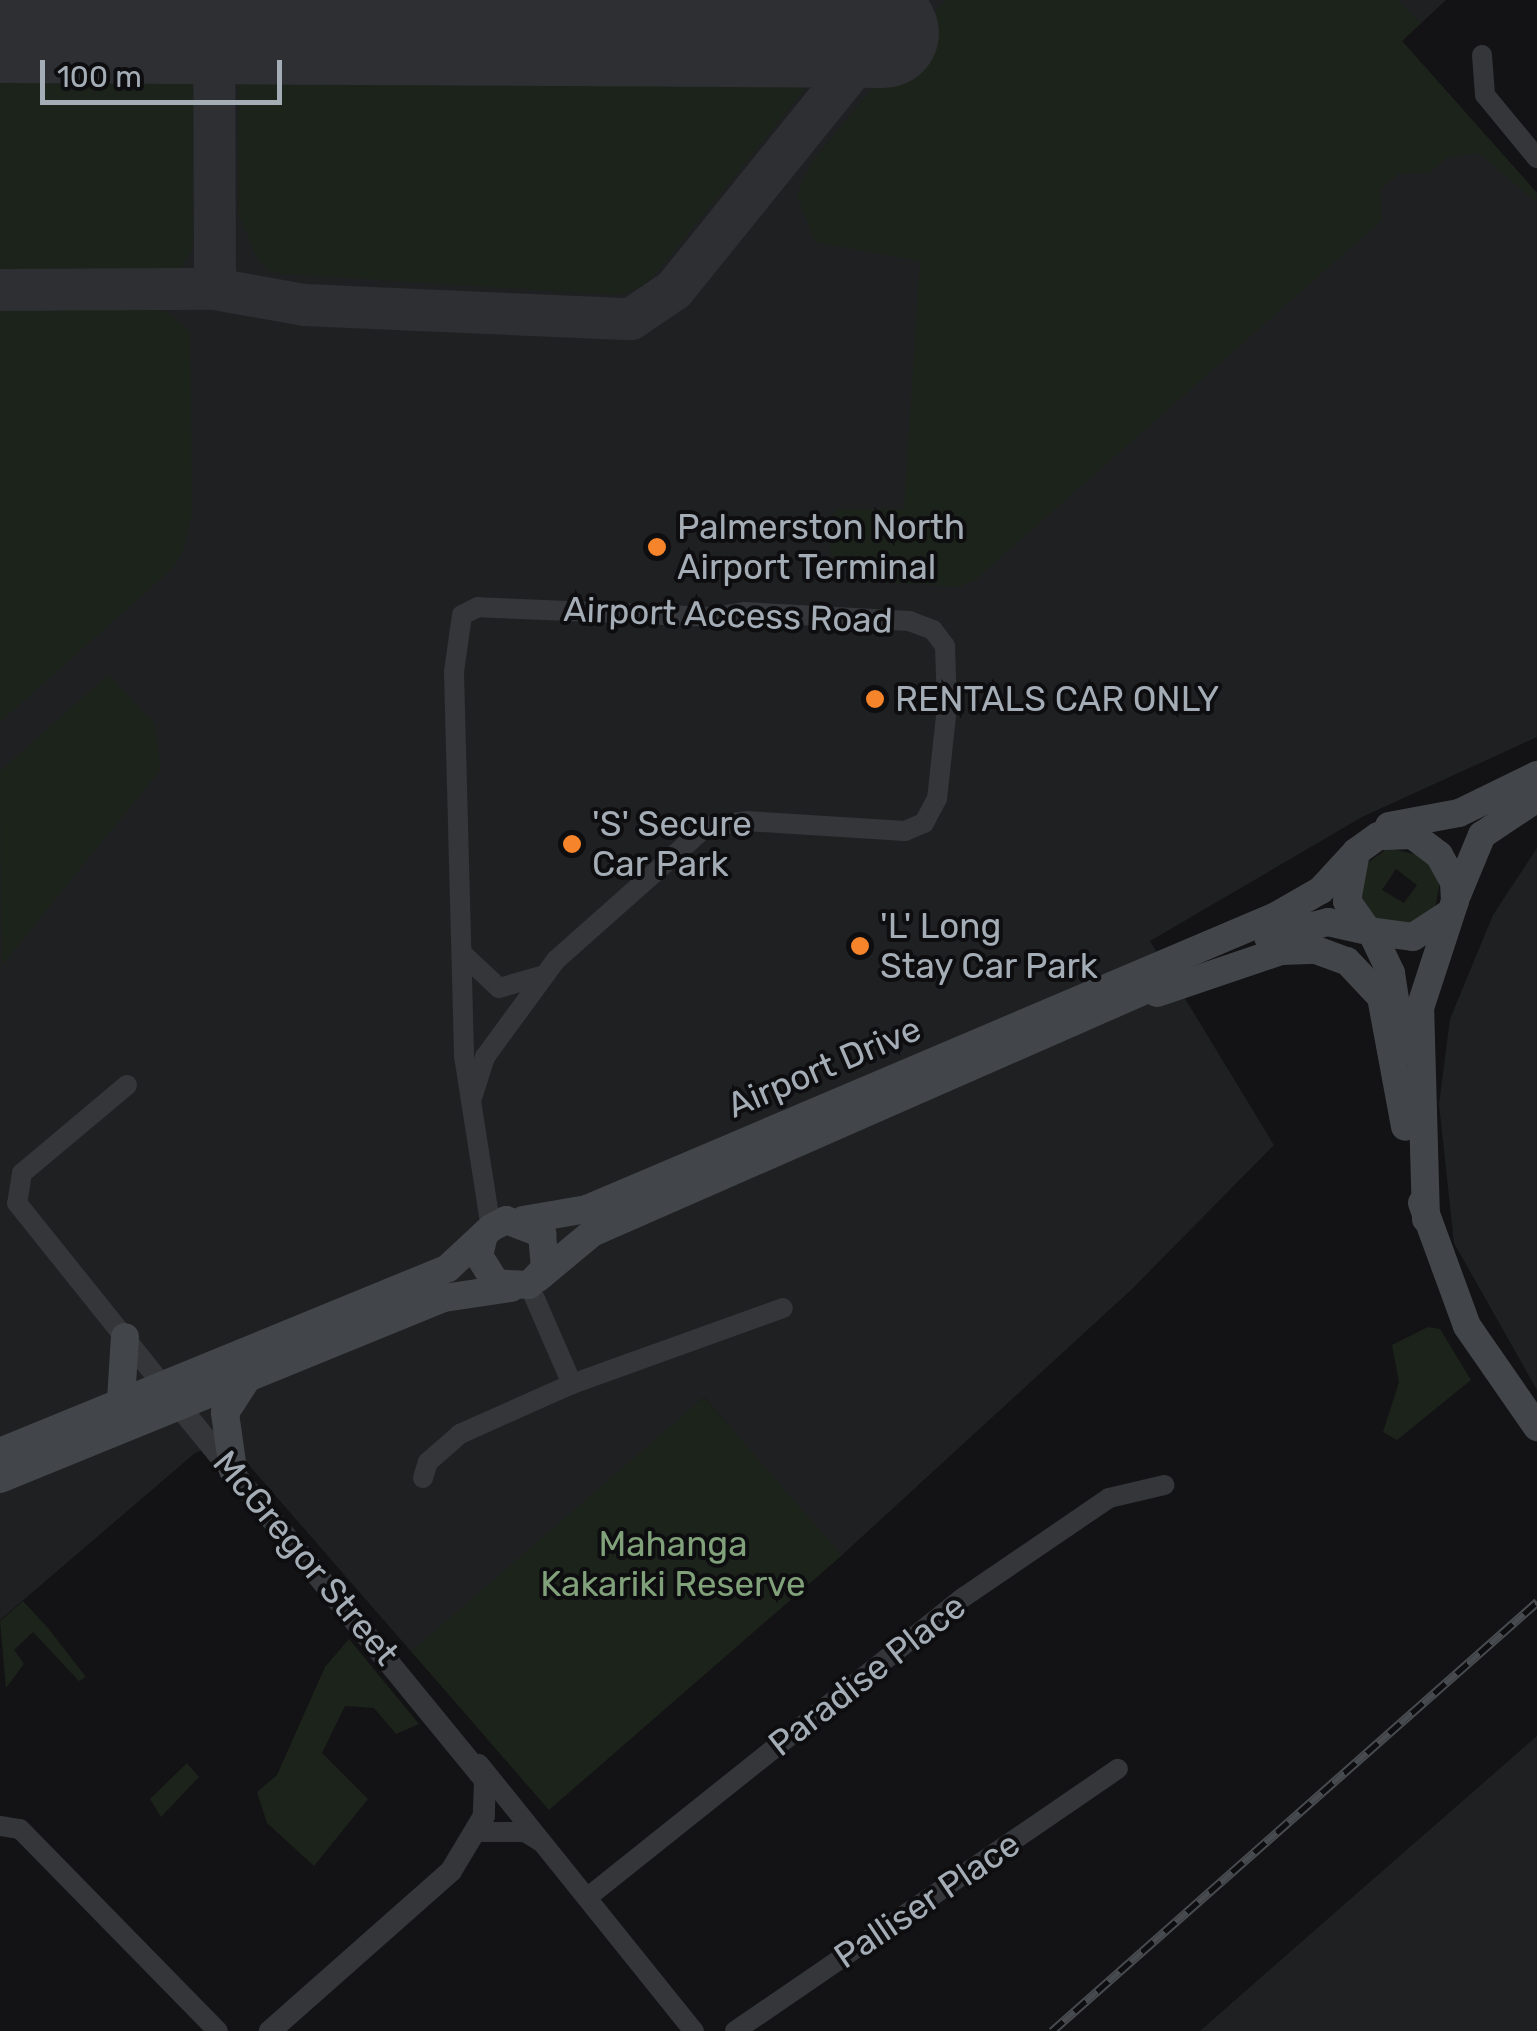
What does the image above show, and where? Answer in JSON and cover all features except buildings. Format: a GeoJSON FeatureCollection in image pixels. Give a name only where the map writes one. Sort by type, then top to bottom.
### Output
{"type":"FeatureCollection","features":[{"type":"Feature","properties":{"kind":"main road"},"geometry":{"type":"LineString","coordinates":[[1410,1153],[1399,1004],[1370,932],[1347,901],[1360,848],[1379,830],[1459,814],[1537,775]]}},
{"type":"Feature","properties":{"kind":"main road"},"geometry":{"type":"LineString","coordinates":[[1426,1219],[1420,1008],[1453,907],[1482,835],[1537,798]]}},
{"type":"Feature","properties":{"kind":"main road"},"geometry":{"type":"LineString","coordinates":[[1360,848],[1395,833],[1426,844],[1447,868],[1453,907]]}},
{"type":"Feature","properties":{"kind":"main road","name":"Airport Drive"},"geometry":{"type":"LineString","coordinates":[[503,1225],[587,1209],[1276,916],[1321,890],[1360,848]]}},
{"type":"Feature","properties":{"kind":"main road"},"geometry":{"type":"LineString","coordinates":[[1370,932],[1413,937],[1453,907]]}},
{"type":"Feature","properties":{"kind":"main road","name":"Airport Drive"},"geometry":{"type":"LineString","coordinates":[[528,1283],[592,1234],[1295,927],[1328,922],[1370,932]]}},
{"type":"Feature","properties":{"kind":"main road"},"geometry":{"type":"LineString","coordinates":[[1105,1012],[1281,951],[1337,956],[1381,997],[1426,1219],[1467,1326],[1537,1426]]}},
{"type":"Feature","properties":{"kind":"main road"},"geometry":{"type":"LineString","coordinates":[[503,1225],[482,1267],[496,1284],[528,1283]]}},
{"type":"Feature","properties":{"kind":"main road"},"geometry":{"type":"LineString","coordinates":[[503,1225],[547,1244],[528,1283]]}},
{"type":"Feature","properties":{"kind":"main road"},"geometry":{"type":"LineString","coordinates":[[0,1479],[169,1395],[453,1266],[503,1225]]}},
{"type":"Feature","properties":{"kind":"main road"},"geometry":{"type":"LineString","coordinates":[[0,1452],[121,1400],[169,1395],[248,1378],[444,1298],[528,1283]]}},
{"type":"Feature","properties":{"kind":"main road"},"geometry":{"type":"LineString","coordinates":[[121,1400],[125,1338]]}},
{"type":"Feature","properties":{"kind":"main road"},"geometry":{"type":"LineString","coordinates":[[233,1470],[224,1414],[248,1378]]}},
{"type":"Feature","properties":{"kind":"street"},"geometry":{"type":"LineString","coordinates":[[1482,55],[1484,95],[1537,158]]}},
{"type":"Feature","properties":{"kind":"street","name":"Airport Access Road"},"geometry":{"type":"LineString","coordinates":[[471,1101],[485,1056],[556,960],[713,824],[904,831],[924,823],[937,799],[947,708],[939,636],[910,622],[744,612],[467,610],[457,627],[454,672],[471,1101],[486,1177],[503,1225]]}},
{"type":"Feature","properties":{"kind":"street"},"geometry":{"type":"LineString","coordinates":[[464,955],[484,981],[508,989],[533,982],[556,960]]}},
{"type":"Feature","properties":{"kind":"street","name":"McGregor Street"},"geometry":{"type":"LineString","coordinates":[[127,1085],[22,1172],[16,1189],[22,1216],[474,1760],[486,1800],[478,1832]]}},
{"type":"Feature","properties":{"kind":"street"},"geometry":{"type":"LineString","coordinates":[[528,1283],[572,1384]]}},
{"type":"Feature","properties":{"kind":"street"},"geometry":{"type":"LineString","coordinates":[[423,1478],[428,1462],[460,1434],[572,1384],[784,1308]]}},
{"type":"Feature","properties":{"kind":"street","name":"Paradise Place"},"geometry":{"type":"LineString","coordinates":[[588,1898],[961,1599],[1109,1498],[1165,1485]]}},
{"type":"Feature","properties":{"kind":"street"},"geometry":{"type":"LineString","coordinates":[[474,1760],[694,2031]]}},
{"type":"Feature","properties":{"kind":"street","name":"Palliser Place"},"geometry":{"type":"LineString","coordinates":[[735,2031],[1118,1769]]}},
{"type":"Feature","properties":{"kind":"street"},"geometry":{"type":"LineString","coordinates":[[0,1826],[20,1829],[218,2031]]}},
{"type":"Feature","properties":{"kind":"street"},"geometry":{"type":"LineString","coordinates":[[270,2031],[452,1871],[478,1832],[525,1832],[542,1844]]}},
{"type":"Feature","properties":{"kind":"shaded area"},"geometry":{"type":"Polygon","coordinates":[[[0,0],[1446,0],[1402,41],[1537,193],[1537,737],[1362,817],[1150,941],[1274,1145],[1132,1289],[841,1556],[704,1397],[415,1656],[227,1440],[195,1453],[0,1620],[0,0]]]}},
{"type":"Feature","properties":{"kind":"shaded area"},"geometry":{"type":"Polygon","coordinates":[[[1537,848],[1537,1390],[1454,1243],[1439,1104],[1450,1019],[1493,915],[1537,848]]]}},
{"type":"Feature","properties":{"kind":"shaded area"},"geometry":{"type":"Polygon","coordinates":[[[1537,1736],[1537,2031],[1200,2031],[1363,1888],[1537,1736]]]}},
{"type":"Feature","properties":{"kind":"green space"},"geometry":{"type":"Polygon","coordinates":[[[0,0],[194,0],[193,248],[181,268],[156,277],[0,277],[0,0]]]}},
{"type":"Feature","properties":{"kind":"green space"},"geometry":{"type":"Polygon","coordinates":[[[238,0],[877,0],[656,273],[643,287],[618,295],[272,273],[257,258],[239,215],[238,0]]]}},
{"type":"Feature","properties":{"kind":"green space"},"geometry":{"type":"Polygon","coordinates":[[[945,0],[1398,0],[1421,23],[1402,41],[1537,193],[1537,203],[1479,153],[1448,157],[1429,173],[1398,174],[1380,190],[1382,220],[974,581],[960,587],[860,580],[831,556],[829,518],[838,509],[904,509],[920,261],[815,242],[797,194],[811,163],[945,0]]]}},
{"type":"Feature","properties":{"kind":"green space"},"geometry":{"type":"Polygon","coordinates":[[[155,303],[190,331],[192,513],[183,550],[174,567],[0,722],[0,304],[155,303]]]}},
{"type":"Feature","properties":{"kind":"green space"},"geometry":{"type":"Polygon","coordinates":[[[108,675],[154,723],[161,769],[2,965],[0,771],[108,675]]]}},
{"type":"Feature","properties":{"kind":"green space"},"geometry":{"type":"Polygon","coordinates":[[[1388,848],[1427,857],[1440,881],[1435,909],[1413,926],[1375,920],[1360,899],[1367,863],[1388,848]],[[1396,869],[1382,890],[1404,903],[1417,885],[1396,869]]]}},
{"type":"Feature","properties":{"kind":"green space"},"geometry":{"type":"Polygon","coordinates":[[[1428,1327],[1440,1329],[1471,1380],[1397,1440],[1383,1432],[1399,1382],[1392,1345],[1428,1327]]]}},
{"type":"Feature","properties":{"kind":"green space","name":"Mahanga Kakariki Reserve"},"geometry":{"type":"Polygon","coordinates":[[[704,1397],[842,1555],[549,1810],[411,1652],[704,1397]]]}},
{"type":"Feature","properties":{"kind":"green space"},"geometry":{"type":"Polygon","coordinates":[[[23,1601],[86,1677],[79,1681],[33,1632],[14,1650],[24,1664],[6,1688],[0,1621],[23,1601]]]}},
{"type":"Feature","properties":{"kind":"green space"},"geometry":{"type":"Polygon","coordinates":[[[349,1639],[419,1724],[396,1734],[374,1708],[345,1706],[322,1753],[368,1799],[314,1866],[267,1823],[257,1792],[277,1775],[325,1667],[349,1639]]]}},
{"type":"Feature","properties":{"kind":"green space"},"geometry":{"type":"Polygon","coordinates":[[[187,1763],[199,1777],[161,1817],[150,1799],[187,1763]]]}},
{"type":"Feature","properties":{"kind":"taxiway"},"geometry":{"type":"LineString","coordinates":[[214,0],[215,289]]}},
{"type":"Feature","properties":{"kind":"taxiway"},"geometry":{"type":"LineString","coordinates":[[0,290],[215,289],[304,305],[631,319],[674,290],[908,0]]}},
{"type":"Feature","properties":{"kind":"runway"},"geometry":{"type":"LineString","coordinates":[[0,28],[884,33]]}},
{"type":"Feature","properties":{"kind":"railway"},"geometry":{"type":"LineString","coordinates":[[1052,2031],[1537,1602]]}},
{"type":"Feature","properties":{"kind":"place","name":"Palmerston North Airport Terminal"},"geometry":{"type":"Point","coordinates":[657,547]}},
{"type":"Feature","properties":{"kind":"place","name":"RENTALS CAR ONLY"},"geometry":{"type":"Point","coordinates":[875,699]}},
{"type":"Feature","properties":{"kind":"place","name":"'S' Secure Car Park"},"geometry":{"type":"Point","coordinates":[572,844]}},
{"type":"Feature","properties":{"kind":"place","name":"'L' Long Stay Car Park"},"geometry":{"type":"Point","coordinates":[860,946]}}]}
